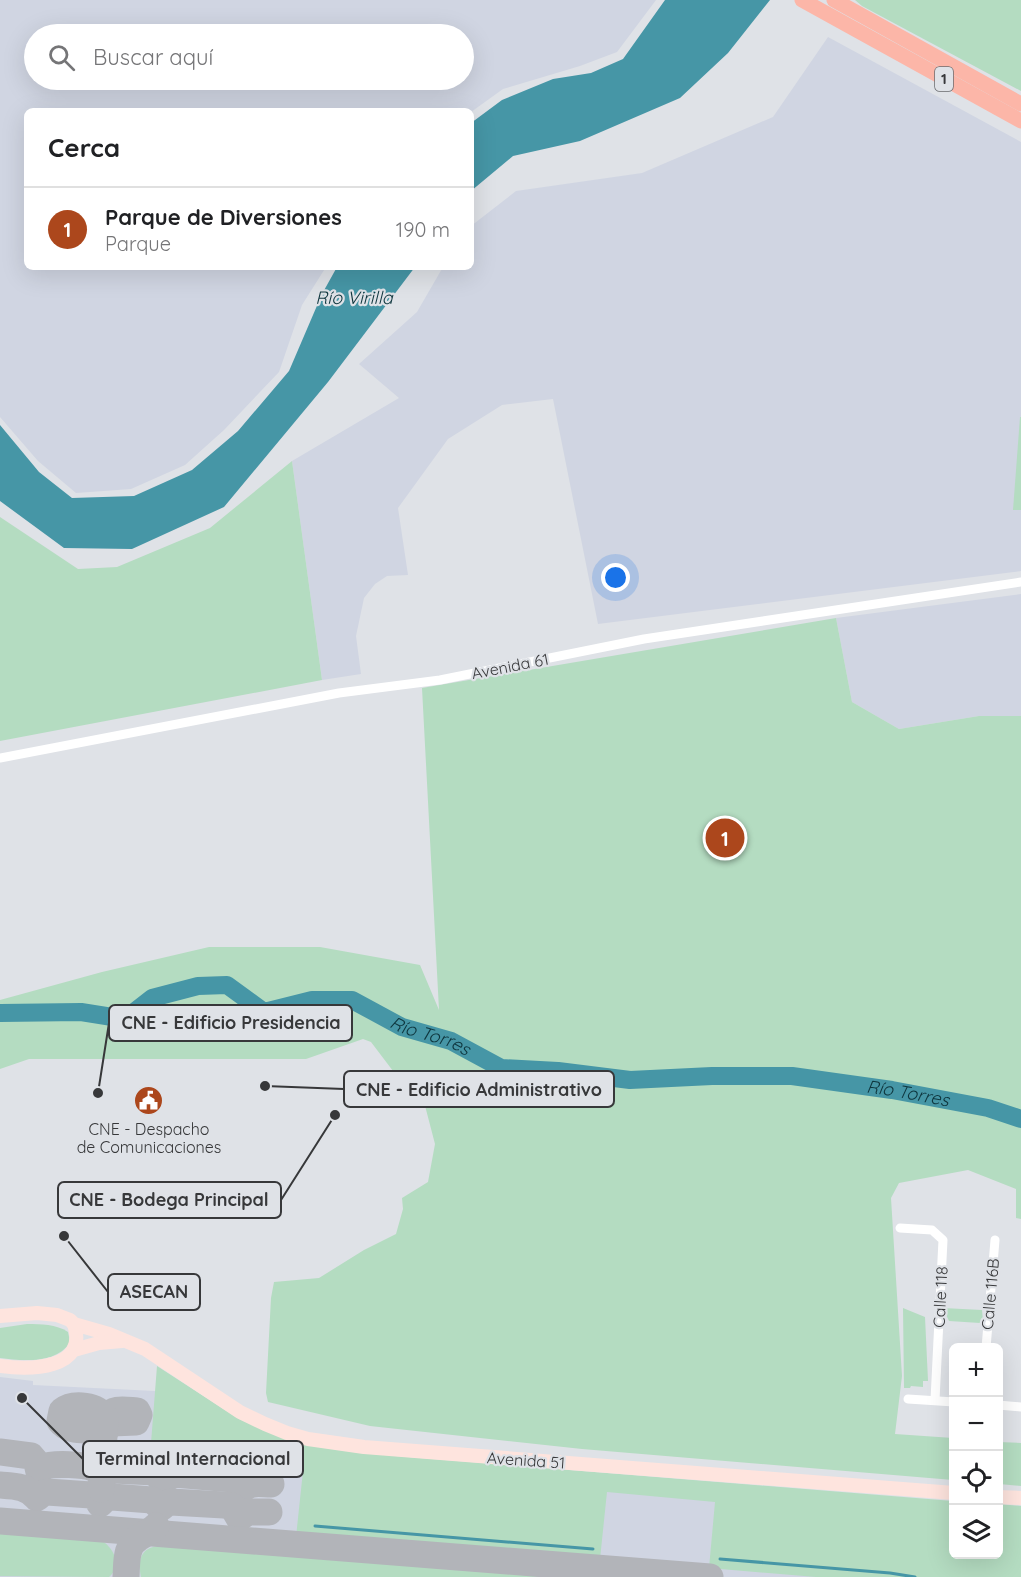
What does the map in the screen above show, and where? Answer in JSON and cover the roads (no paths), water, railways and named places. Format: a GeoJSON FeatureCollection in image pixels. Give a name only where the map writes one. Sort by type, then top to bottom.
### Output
{"type":"FeatureCollection","features":[{"type":"Feature","properties":{"kind":"highway","name":"1"},"geometry":{"type":"LineString","coordinates":[[802,0],[871,29],[1021,104]]}},
{"type":"Feature","properties":{"kind":"highway","name":"1"},"geometry":{"type":"LineString","coordinates":[[834,0],[871,29],[1021,121]]}},
{"type":"Feature","properties":{"kind":"main road","name":"Avenida 51"},"geometry":{"type":"LineString","coordinates":[[0,1316],[47,1314],[109,1334],[145,1349],[240,1412],[287,1433],[308,1439],[364,1447],[949,1493]]}},
{"type":"Feature","properties":{"kind":"main road"},"geometry":{"type":"LineString","coordinates":[[74,1324],[77,1332],[74,1350]]}},
{"type":"Feature","properties":{"kind":"main road"},"geometry":{"type":"LineString","coordinates":[[0,1366],[52,1365],[65,1359],[74,1350],[99,1343],[124,1341]]}},
{"type":"Feature","properties":{"kind":"main road"},"geometry":{"type":"LineString","coordinates":[[1003,1497],[1021,1498]]}},
{"type":"Feature","properties":{"kind":"street","name":"Avenida 61"},"geometry":{"type":"LineString","coordinates":[[0,758],[339,693],[440,680],[644,639],[1021,582]]}},
{"type":"Feature","properties":{"kind":"street","name":"Calle 118"},"geometry":{"type":"LineString","coordinates":[[900,1228],[932,1230],[943,1240],[935,1400]]}},
{"type":"Feature","properties":{"kind":"street","name":"Calle 116B"},"geometry":{"type":"LineString","coordinates":[[986,1343],[994,1240]]}},
{"type":"Feature","properties":{"kind":"street"},"geometry":{"type":"LineString","coordinates":[[908,1399],[949,1401]]}},
{"type":"Feature","properties":{"kind":"street"},"geometry":{"type":"LineString","coordinates":[[1003,1405],[1021,1407]]}},
{"type":"Feature","properties":{"kind":"water"},"geometry":{"type":"Polygon","coordinates":[[[665,0],[770,0],[728,53],[680,98],[580,141],[513,156],[474,188],[474,121],[502,100],[553,79],[591,73],[623,59],[665,0]]]}},
{"type":"Feature","properties":{"kind":"water","name":"Río Virilla"},"geometry":{"type":"Polygon","coordinates":[[[335,270],[413,270],[328,382],[224,507],[132,549],[64,548],[0,501],[0,425],[39,472],[72,498],[134,496],[192,470],[238,431],[289,371],[322,294],[335,270]]]}},
{"type":"Feature","properties":{"kind":"waterway","name":"Río Torres"},"geometry":{"type":"LineString","coordinates":[[0,1013],[81,1012],[125,1019],[152,998],[198,986],[227,985],[264,1012],[312,1000],[352,1000],[402,1027],[451,1041],[501,1068],[558,1071],[630,1080],[712,1076],[792,1076],[892,1090],[988,1108],[1021,1119]]}},
{"type":"Feature","properties":{"kind":"waterway"},"geometry":{"type":"LineString","coordinates":[[315,1526],[593,1549]]}},
{"type":"Feature","properties":{"kind":"waterway"},"geometry":{"type":"LineString","coordinates":[[720,1559],[915,1577]]}},
{"type":"Feature","properties":{"kind":"place","name":"Parque de Diversiones"},"geometry":{"type":"Point","coordinates":[725,838]}},
{"type":"Feature","properties":{"kind":"place","name":"CNE - Edificio Administrativo"},"geometry":{"type":"Point","coordinates":[265,1086]}},
{"type":"Feature","properties":{"kind":"place","name":"CNE - Edificio Presidencia"},"geometry":{"type":"Point","coordinates":[98,1093]}},
{"type":"Feature","properties":{"kind":"place","name":"CNE - Despacho de Comunicaciones"},"geometry":{"type":"Point","coordinates":[149,1101]}},
{"type":"Feature","properties":{"kind":"place","name":"CNE - Bodega Principal"},"geometry":{"type":"Point","coordinates":[335,1115]}},
{"type":"Feature","properties":{"kind":"place","name":"ASECAN"},"geometry":{"type":"Point","coordinates":[64,1236]}},
{"type":"Feature","properties":{"kind":"place","name":"Terminal Internacional"},"geometry":{"type":"Point","coordinates":[22,1398]}}]}
